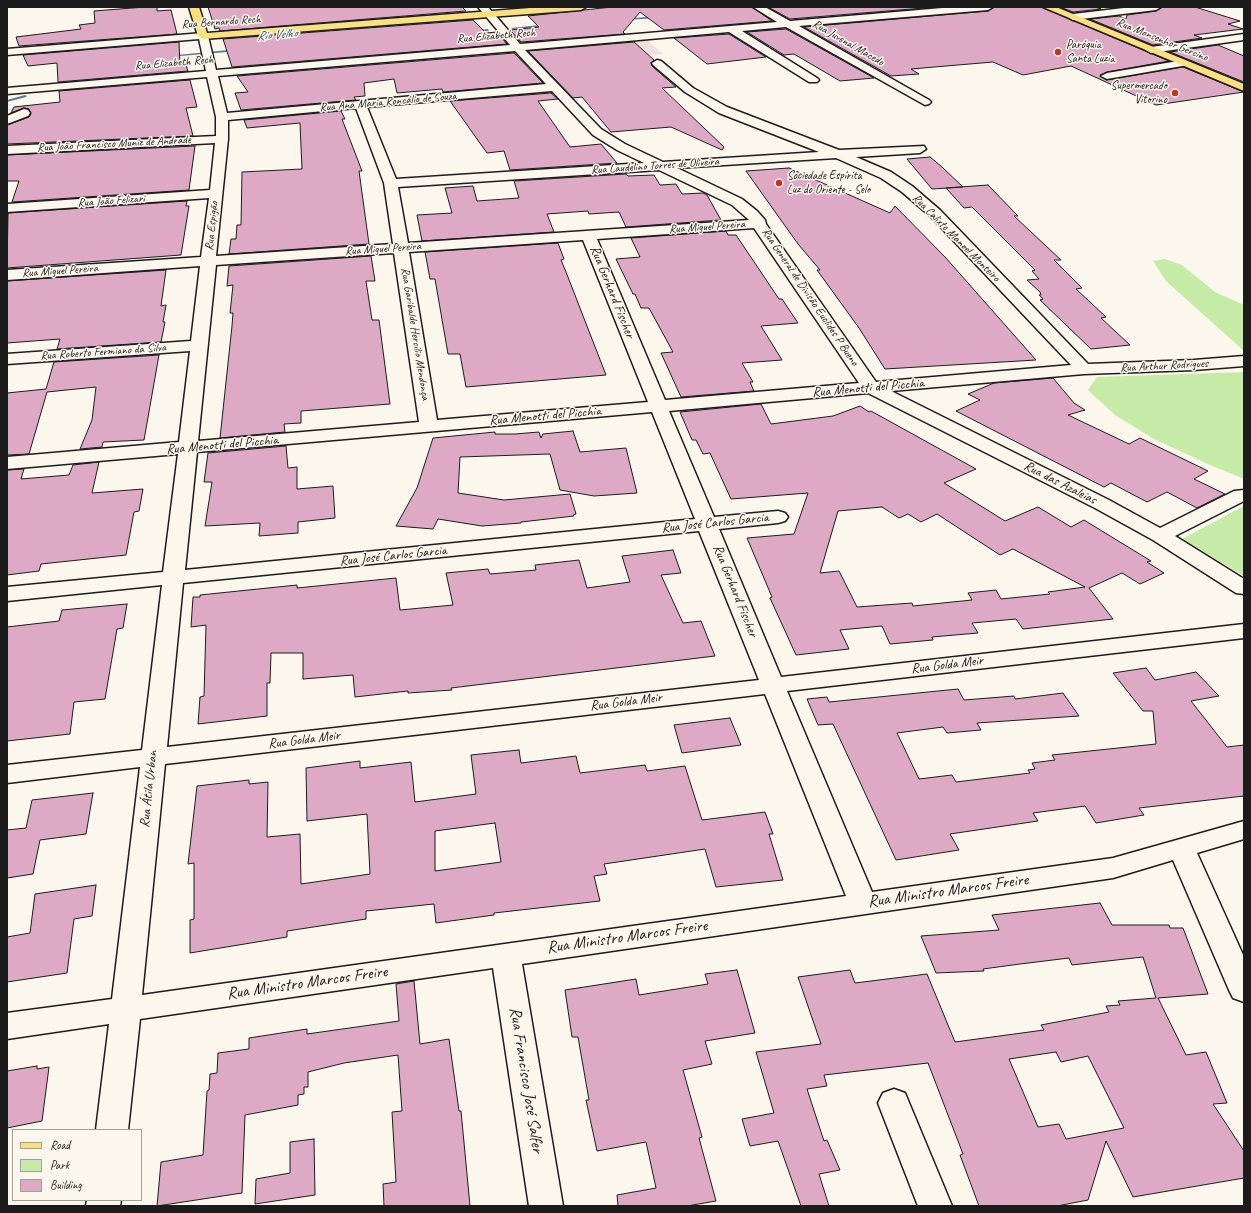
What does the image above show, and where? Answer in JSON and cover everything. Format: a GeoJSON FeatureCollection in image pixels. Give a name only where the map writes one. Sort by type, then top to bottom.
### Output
{"type":"FeatureCollection","features":[{"type":"Feature","properties":{"kind":"main road","name":"Rua Espigão"},"geometry":{"type":"LineString","coordinates":[[194,7],[203,36]]}},
{"type":"Feature","properties":{"kind":"main road","name":"Rua Bernardo Rech"},"geometry":{"type":"LineString","coordinates":[[203,36],[486,11],[581,7]]}},
{"type":"Feature","properties":{"kind":"main road","name":"Rua Monsenhor Gercino"},"geometry":{"type":"LineString","coordinates":[[1048,7],[1244,88]]}},
{"type":"Feature","properties":{"kind":"street","name":"Rua Juvenal Macedo"},"geometry":{"type":"LineString","coordinates":[[758,7],[925,102]]}},
{"type":"Feature","properties":{"kind":"street","name":"Rua Elizabeth Rech"},"geometry":{"type":"LineString","coordinates":[[7,91],[988,7]]}},
{"type":"Feature","properties":{"kind":"street"},"geometry":{"type":"LineString","coordinates":[[1073,17],[1156,7]]}},
{"type":"Feature","properties":{"kind":"street","name":"Rua General de Divisão Euclides P Bueno"},"geometry":{"type":"LineString","coordinates":[[486,11],[517,47],[597,132],[621,147],[738,202],[752,214],[760,223],[871,388]]}},
{"type":"Feature","properties":{"kind":"street"},"geometry":{"type":"LineString","coordinates":[[731,29],[813,80]]}},
{"type":"Feature","properties":{"kind":"street","name":"Rua Bernardo Rech"},"geometry":{"type":"LineString","coordinates":[[7,52],[203,36]]}},
{"type":"Feature","properties":{"kind":"street","name":"Rua Espigão"},"geometry":{"type":"LineString","coordinates":[[187,448],[222,139],[222,117],[203,36]]}},
{"type":"Feature","properties":{"kind":"street"},"geometry":{"type":"LineString","coordinates":[[1151,50],[1244,37]]}},
{"type":"Feature","properties":{"kind":"street"},"geometry":{"type":"LineString","coordinates":[[1106,76],[1184,63]]}},
{"type":"Feature","properties":{"kind":"street","name":"Rua Calixto Manoel Monteiro"},"geometry":{"type":"LineString","coordinates":[[657,64],[689,90],[723,110],[840,154],[886,175],[925,203],[1084,370]]}},
{"type":"Feature","properties":{"kind":"street","name":"Rua Ana Maria Roncálio de Souza"},"geometry":{"type":"LineString","coordinates":[[222,117],[554,87]]}},
{"type":"Feature","properties":{"kind":"street","name":"Rua Garibalde Hercílio Mendonça"},"geometry":{"type":"LineString","coordinates":[[360,104],[387,170],[390,183],[429,427]]}},
{"type":"Feature","properties":{"kind":"street"},"geometry":{"type":"LineString","coordinates":[[7,120],[24,113]]}},
{"type":"Feature","properties":{"kind":"street","name":"Rua João Francisco Muniz de Andrade"},"geometry":{"type":"LineString","coordinates":[[7,150],[222,139]]}},
{"type":"Feature","properties":{"kind":"street","name":"Rua Laudelino Torres de Oliveira"},"geometry":{"type":"LineString","coordinates":[[390,183],[920,149]]}},
{"type":"Feature","properties":{"kind":"street","name":"Rua João Felizari"},"geometry":{"type":"LineString","coordinates":[[7,208],[215,194]]}},
{"type":"Feature","properties":{"kind":"street","name":"Rua Miguel Pereira"},"geometry":{"type":"LineString","coordinates":[[7,275],[760,223]]}},
{"type":"Feature","properties":{"kind":"street","name":"Rua Gerhard Fischer"},"geometry":{"type":"LineString","coordinates":[[588,235],[863,904]]}},
{"type":"Feature","properties":{"kind":"street","name":"Rua Roberto Fermiano da Silva"},"geometry":{"type":"LineString","coordinates":[[7,359],[199,345]]}},
{"type":"Feature","properties":{"kind":"street","name":"Rua Arthur Rodrigues"},"geometry":{"type":"LineString","coordinates":[[1084,370],[1244,361]]}},
{"type":"Feature","properties":{"kind":"street","name":"Rua Menotti del Picchia"},"geometry":{"type":"LineString","coordinates":[[7,463],[1084,370]]}},
{"type":"Feature","properties":{"kind":"street","name":"Rua das Azaleias"},"geometry":{"type":"LineString","coordinates":[[871,388],[1041,473],[1160,536],[1244,588]]}},
{"type":"Feature","properties":{"kind":"street","name":"Rua Átila Urban"},"geometry":{"type":"LineString","coordinates":[[112,1129],[187,448]]}},
{"type":"Feature","properties":{"kind":"street"},"geometry":{"type":"LineString","coordinates":[[1160,536],[1241,496]]}},
{"type":"Feature","properties":{"kind":"street","name":"Rua José Carlos Garcia"},"geometry":{"type":"LineString","coordinates":[[7,594],[778,517]]}},
{"type":"Feature","properties":{"kind":"street","name":"Rua Golda Meir"},"geometry":{"type":"LineString","coordinates":[[7,774],[1244,631]]}},
{"type":"Feature","properties":{"kind":"street","name":"Rua Ministro Marcos Freire"},"geometry":{"type":"LineString","coordinates":[[7,1026],[1113,868],[1244,830]]}},
{"type":"Feature","properties":{"kind":"street"},"geometry":{"type":"LineString","coordinates":[[1182,849],[1244,990]]}},
{"type":"Feature","properties":{"kind":"street","name":"Rua Francisco José Salfer"},"geometry":{"type":"LineString","coordinates":[[506,955],[546,1206]]}},
{"type":"Feature","properties":{"kind":"street"},"geometry":{"type":"LineString","coordinates":[[894,1102],[935,1206]]}},
{"type":"Feature","properties":{"kind":"shaded area"},"geometry":{"type":"Polygon","coordinates":[[[646,39],[663,54],[622,57],[607,42],[646,39]]]}},
{"type":"Feature","properties":{"kind":"green space"},"geometry":{"type":"Polygon","coordinates":[[[1165,259],[1182,265],[1215,292],[1244,305],[1244,351],[1166,281],[1153,261],[1165,259]]]}},
{"type":"Feature","properties":{"kind":"green space"},"geometry":{"type":"Polygon","coordinates":[[[1244,372],[1244,479],[1154,439],[1115,415],[1088,390],[1097,377],[1244,372]]]}},
{"type":"Feature","properties":{"kind":"green space"},"geometry":{"type":"Polygon","coordinates":[[[1244,506],[1244,576],[1182,539],[1244,506]]]}},
{"type":"Feature","properties":{"kind":"building"},"geometry":{"type":"Polygon","coordinates":[[[157,7],[157,11],[171,10],[177,34],[19,46],[16,37],[81,29],[79,25],[95,23],[94,11],[157,7]]]}},
{"type":"Feature","properties":{"kind":"building"},"geometry":{"type":"Polygon","coordinates":[[[208,7],[462,7],[466,11],[220,31],[219,28],[215,29],[208,7]]]}},
{"type":"Feature","properties":{"kind":"building"},"geometry":{"type":"Polygon","coordinates":[[[612,7],[752,7],[772,21],[664,30],[640,12],[623,32],[625,34],[521,42],[510,30],[539,27],[528,16],[612,7]]]}},
{"type":"Feature","properties":{"kind":"building"},"geometry":{"type":"Polygon","coordinates":[[[768,7],[936,7],[790,19],[768,7]]]}},
{"type":"Feature","properties":{"kind":"building"},"geometry":{"type":"Polygon","coordinates":[[[994,7],[1042,7],[1169,61],[1107,72],[1100,75],[1106,80],[1183,67],[1244,92],[1156,105],[1071,66],[1023,75],[993,62],[911,69],[919,74],[891,76],[804,27],[988,11],[994,7]]]}},
{"type":"Feature","properties":{"kind":"building"},"geometry":{"type":"Polygon","coordinates":[[[1060,7],[1095,7],[1101,9],[1073,12],[1060,7]]]}},
{"type":"Feature","properties":{"kind":"building"},"geometry":{"type":"Polygon","coordinates":[[[1162,7],[1195,7],[1240,21],[1228,24],[1243,29],[1194,35],[1202,38],[1153,45],[1090,19],[1119,16],[1126,19],[1127,15],[1156,11],[1162,7]]]}},
{"type":"Feature","properties":{"kind":"building"},"geometry":{"type":"Polygon","coordinates":[[[473,20],[486,33],[497,32],[507,44],[232,67],[223,39],[473,20]]]}},
{"type":"Feature","properties":{"kind":"building"},"geometry":{"type":"Polygon","coordinates":[[[786,29],[874,78],[840,81],[794,54],[784,55],[747,32],[786,29]]]}},
{"type":"Feature","properties":{"kind":"building"},"geometry":{"type":"Polygon","coordinates":[[[729,34],[766,57],[707,64],[674,38],[729,34]]]}},
{"type":"Feature","properties":{"kind":"building"},"geometry":{"type":"Polygon","coordinates":[[[179,42],[180,66],[186,65],[188,71],[58,82],[57,63],[28,66],[23,55],[179,42]]]}},
{"type":"Feature","properties":{"kind":"building"},"geometry":{"type":"Polygon","coordinates":[[[634,42],[654,60],[651,63],[652,66],[676,87],[662,88],[724,147],[722,150],[671,127],[611,132],[582,97],[573,98],[528,51],[634,42]]]}},
{"type":"Feature","properties":{"kind":"building"},"geometry":{"type":"Polygon","coordinates":[[[1218,45],[1244,56],[1244,82],[1170,52],[1218,45]]]}},
{"type":"Feature","properties":{"kind":"building"},"geometry":{"type":"Polygon","coordinates":[[[514,53],[543,83],[443,92],[442,89],[397,93],[394,79],[364,83],[365,96],[354,97],[356,100],[241,110],[235,93],[248,92],[237,76],[514,53]]]}},
{"type":"Feature","properties":{"kind":"building"},"geometry":{"type":"Polygon","coordinates":[[[190,80],[197,107],[186,108],[193,136],[7,144],[7,125],[29,117],[31,114],[29,109],[24,108],[11,113],[14,107],[60,102],[59,91],[190,80]]]}},
{"type":"Feature","properties":{"kind":"building"},"geometry":{"type":"Polygon","coordinates":[[[551,93],[558,99],[538,101],[570,147],[601,144],[617,163],[510,170],[504,151],[487,153],[450,101],[551,93]]]}},
{"type":"Feature","properties":{"kind":"building"},"geometry":{"type":"Polygon","coordinates":[[[341,111],[345,119],[342,119],[362,171],[359,171],[369,244],[229,254],[231,239],[236,239],[237,225],[241,225],[242,172],[302,169],[300,123],[247,128],[244,120],[341,111]]]}},
{"type":"Feature","properties":{"kind":"building"},"geometry":{"type":"Polygon","coordinates":[[[195,146],[189,190],[12,202],[19,181],[7,181],[7,155],[195,146]]]}},
{"type":"Feature","properties":{"kind":"building"},"geometry":{"type":"Polygon","coordinates":[[[930,157],[963,187],[932,189],[907,159],[930,157]]]}},
{"type":"Feature","properties":{"kind":"building"},"geometry":{"type":"Polygon","coordinates":[[[789,168],[890,213],[895,206],[945,257],[1036,360],[885,369],[859,328],[817,270],[820,270],[798,244],[746,171],[789,168]]]}},
{"type":"Feature","properties":{"kind":"building"},"geometry":{"type":"Polygon","coordinates":[[[626,174],[628,176],[654,175],[660,185],[676,184],[682,194],[703,193],[707,195],[721,220],[626,227],[619,212],[589,214],[588,211],[547,214],[554,232],[422,241],[417,215],[452,213],[445,188],[473,186],[477,201],[519,198],[514,181],[626,174]]]}},
{"type":"Feature","properties":{"kind":"building"},"geometry":{"type":"Polygon","coordinates":[[[988,185],[1018,216],[1014,216],[1061,260],[1054,260],[1082,288],[1076,289],[1106,317],[1101,318],[1130,345],[1091,349],[1040,300],[1043,299],[1039,295],[1041,295],[1040,292],[1027,280],[1039,279],[1032,271],[1035,270],[972,207],[964,208],[946,188],[988,185]]]}},
{"type":"Feature","properties":{"kind":"building"},"geometry":{"type":"Polygon","coordinates":[[[187,201],[186,206],[189,206],[181,255],[7,268],[8,213],[187,201]]]}},
{"type":"Feature","properties":{"kind":"building"},"geometry":{"type":"Polygon","coordinates":[[[726,231],[728,235],[736,235],[779,299],[782,299],[798,323],[761,326],[782,360],[742,363],[753,382],[750,382],[754,391],[681,397],[661,353],[673,352],[649,308],[641,308],[616,259],[640,257],[631,238],[726,231]]]}},
{"type":"Feature","properties":{"kind":"building"},"geometry":{"type":"Polygon","coordinates":[[[558,243],[564,259],[561,260],[606,375],[466,387],[460,354],[448,354],[435,279],[430,279],[425,252],[558,243]]]}},
{"type":"Feature","properties":{"kind":"building"},"geometry":{"type":"Polygon","coordinates":[[[371,256],[375,281],[366,281],[372,320],[379,320],[390,404],[301,411],[301,423],[284,424],[285,432],[220,438],[233,313],[230,313],[233,285],[227,286],[229,266],[371,256]]]}},
{"type":"Feature","properties":{"kind":"building"},"geometry":{"type":"Polygon","coordinates":[[[166,270],[161,306],[166,305],[163,322],[165,322],[161,342],[57,349],[60,339],[7,343],[7,281],[166,270]]]}},
{"type":"Feature","properties":{"kind":"building"},"geometry":{"type":"Polygon","coordinates":[[[159,355],[144,440],[103,442],[102,447],[80,449],[92,420],[96,387],[47,392],[29,454],[7,455],[7,393],[46,389],[54,362],[159,355]]]}},
{"type":"Feature","properties":{"kind":"building"},"geometry":{"type":"Polygon","coordinates":[[[1053,378],[1074,403],[1085,410],[1068,415],[1129,444],[1140,438],[1208,471],[1194,479],[1225,494],[1197,508],[1167,492],[1147,502],[1111,483],[1104,487],[956,411],[980,400],[968,394],[994,383],[1053,378]]]}},
{"type":"Feature","properties":{"kind":"building"},"geometry":{"type":"Polygon","coordinates":[[[761,404],[771,424],[833,416],[860,406],[976,469],[944,483],[1005,521],[1038,507],[1071,527],[1084,520],[1151,561],[1147,562],[1164,573],[1140,584],[1122,573],[1089,588],[1113,619],[1023,629],[1016,619],[972,623],[978,633],[932,637],[933,640],[890,644],[882,626],[840,630],[849,649],[796,655],[770,598],[772,597],[747,538],[794,534],[808,493],[731,499],[710,453],[703,454],[696,440],[692,440],[680,412],[761,404]],[[882,507],[838,511],[820,573],[839,571],[857,607],[912,603],[913,606],[972,600],[968,593],[996,590],[1001,599],[1050,594],[1048,592],[1085,587],[1013,549],[1000,555],[937,514],[921,522],[908,514],[899,518],[882,507]]]}},
{"type":"Feature","properties":{"kind":"building"},"geometry":{"type":"Polygon","coordinates":[[[573,431],[580,452],[626,448],[637,493],[594,496],[560,490],[550,454],[460,457],[458,493],[504,500],[570,494],[576,514],[573,515],[574,516],[521,523],[482,526],[438,519],[433,529],[396,526],[417,488],[433,438],[495,432],[495,434],[515,434],[539,432],[541,438],[543,434],[573,431]]]}},
{"type":"Feature","properties":{"kind":"building"},"geometry":{"type":"Polygon","coordinates":[[[286,446],[288,468],[297,467],[297,489],[333,486],[335,518],[298,522],[298,533],[259,536],[260,523],[205,526],[212,482],[204,482],[208,453],[286,446]]]}},
{"type":"Feature","properties":{"kind":"building"},"geometry":{"type":"Polygon","coordinates":[[[99,462],[92,493],[143,489],[139,511],[134,512],[126,555],[41,564],[39,571],[7,575],[7,470],[24,469],[21,479],[69,475],[73,465],[99,462]]]}},
{"type":"Feature","properties":{"kind":"building"},"geometry":{"type":"Polygon","coordinates":[[[673,550],[681,573],[661,575],[683,623],[701,621],[715,656],[451,688],[452,690],[408,693],[408,691],[355,697],[353,675],[303,679],[303,653],[271,653],[270,683],[267,683],[267,716],[198,724],[200,697],[204,696],[206,625],[191,627],[193,597],[297,585],[297,588],[396,578],[400,610],[453,605],[446,573],[488,569],[490,574],[536,570],[535,565],[579,560],[587,588],[630,582],[622,556],[673,550]]]}},
{"type":"Feature","properties":{"kind":"building"},"geometry":{"type":"Polygon","coordinates":[[[127,604],[123,628],[117,629],[105,699],[74,702],[70,734],[7,741],[7,627],[59,621],[62,610],[127,604]]]}},
{"type":"Feature","properties":{"kind":"building"},"geometry":{"type":"Polygon","coordinates":[[[1146,668],[1155,680],[1196,672],[1219,696],[1191,701],[1227,747],[1244,745],[1244,796],[1139,808],[1144,815],[1096,823],[1085,806],[1033,813],[1038,821],[950,834],[959,850],[896,860],[833,724],[818,725],[807,699],[827,697],[829,702],[958,689],[964,700],[1014,696],[1015,699],[1063,693],[1079,716],[977,723],[981,730],[947,733],[943,727],[897,733],[919,779],[952,775],[956,782],[1030,773],[1028,770],[1035,769],[1032,763],[1055,760],[1052,755],[1156,744],[1153,711],[1143,711],[1113,673],[1146,668]]]}},
{"type":"Feature","properties":{"kind":"building"},"geometry":{"type":"Polygon","coordinates":[[[730,718],[741,745],[682,753],[674,725],[730,718]]]}},
{"type":"Feature","properties":{"kind":"building"},"geometry":{"type":"Polygon","coordinates":[[[519,750],[521,763],[576,756],[580,773],[645,765],[647,771],[685,766],[702,820],[765,812],[773,834],[769,834],[783,880],[716,887],[705,849],[604,864],[607,874],[594,876],[600,901],[494,913],[494,915],[436,923],[434,904],[366,911],[366,919],[287,931],[287,937],[190,953],[190,920],[194,919],[194,863],[188,864],[197,786],[249,780],[249,784],[268,782],[267,837],[300,834],[301,884],[370,874],[367,814],[307,821],[306,768],[360,761],[360,768],[411,762],[415,802],[476,794],[471,755],[519,750]],[[495,823],[435,831],[435,871],[501,862],[495,823]]]}},
{"type":"Feature","properties":{"kind":"building"},"geometry":{"type":"Polygon","coordinates":[[[93,793],[86,834],[40,840],[33,874],[7,878],[7,830],[26,828],[32,800],[93,793]]]}},
{"type":"Feature","properties":{"kind":"building"},"geometry":{"type":"Polygon","coordinates":[[[96,885],[92,916],[74,919],[67,973],[7,982],[7,937],[30,933],[35,894],[96,885]]]}},
{"type":"Feature","properties":{"kind":"building"},"geometry":{"type":"Polygon","coordinates":[[[1100,903],[1112,925],[1169,925],[1170,928],[1183,928],[1208,994],[1158,998],[1186,1055],[1206,1052],[1227,1103],[1213,1104],[1244,1151],[1244,1178],[1133,1197],[1106,1141],[1088,1200],[1057,1206],[979,1206],[960,1155],[963,1154],[928,1063],[824,1075],[827,1086],[807,1089],[824,1141],[827,1140],[840,1170],[819,1174],[829,1206],[801,1206],[778,1141],[750,1146],[742,1119],[774,1113],[756,1052],[821,1044],[798,977],[850,970],[855,983],[927,974],[955,1042],[1044,1030],[1041,1025],[1109,1012],[1106,1006],[1120,1005],[1118,1001],[1156,998],[1143,957],[1072,965],[1069,958],[983,969],[984,971],[936,973],[921,936],[999,930],[992,915],[1100,903]],[[1056,1052],[1009,1059],[1038,1127],[1059,1124],[1066,1139],[1124,1128],[1088,1056],[1061,1062],[1056,1052]]]}},
{"type":"Feature","properties":{"kind":"building"},"geometry":{"type":"Polygon","coordinates":[[[737,970],[755,1033],[705,1041],[712,1064],[683,1070],[702,1137],[699,1138],[716,1201],[687,1206],[618,1206],[617,1195],[656,1188],[646,1142],[597,1151],[586,1100],[589,1100],[578,1037],[572,1037],[565,990],[636,979],[639,995],[708,984],[705,974],[737,970]]]}},
{"type":"Feature","properties":{"kind":"building"},"geometry":{"type":"Polygon","coordinates":[[[414,981],[420,1044],[449,1039],[459,1111],[461,1111],[470,1206],[384,1206],[383,1184],[396,1182],[392,1112],[402,1111],[398,1055],[344,1063],[308,1072],[308,1087],[304,1087],[304,1094],[298,1095],[298,1105],[245,1115],[242,1193],[157,1206],[161,1162],[203,1155],[207,1091],[209,1090],[210,1074],[217,1073],[218,1053],[249,1049],[249,1038],[307,1029],[307,1034],[399,1021],[396,984],[414,981]]]}},
{"type":"Feature","properties":{"kind":"building"},"geometry":{"type":"Polygon","coordinates":[[[37,1066],[37,1069],[49,1067],[42,1121],[7,1128],[7,1071],[37,1066]]]}},
{"type":"Feature","properties":{"kind":"building"},"geometry":{"type":"Polygon","coordinates":[[[314,1139],[315,1195],[255,1204],[256,1179],[290,1173],[290,1142],[314,1139]]]}},
{"type":"Feature","properties":{"kind":"waterway","name":"Rio Velho"},"geometry":{"type":"LineString","coordinates":[[625,19],[657,17]]}},
{"type":"Feature","properties":{"kind":"waterway","name":"Rio Velho"},"geometry":{"type":"LineString","coordinates":[[513,28],[549,25]]}},
{"type":"Feature","properties":{"kind":"waterway","name":"Rio Velho"},"geometry":{"type":"LineString","coordinates":[[473,31],[488,30]]}},
{"type":"Feature","properties":{"kind":"waterway","name":"Rio Velho"},"geometry":{"type":"LineString","coordinates":[[169,56],[238,50]]}},
{"type":"Feature","properties":{"kind":"waterway","name":"Rio Velho"},"geometry":{"type":"LineString","coordinates":[[7,101],[25,96]]}},
{"type":"Feature","properties":{"kind":"place","name":"Paróquia Santa Luzia"},"geometry":{"type":"Point","coordinates":[1058,52]}},
{"type":"Feature","properties":{"kind":"place","name":"Supermercado Vitorino"},"geometry":{"type":"Point","coordinates":[1175,93]}},
{"type":"Feature","properties":{"kind":"place","name":"Sociedade Espírita Luz do Oriente - Selo"},"geometry":{"type":"Point","coordinates":[779,183]}}]}
